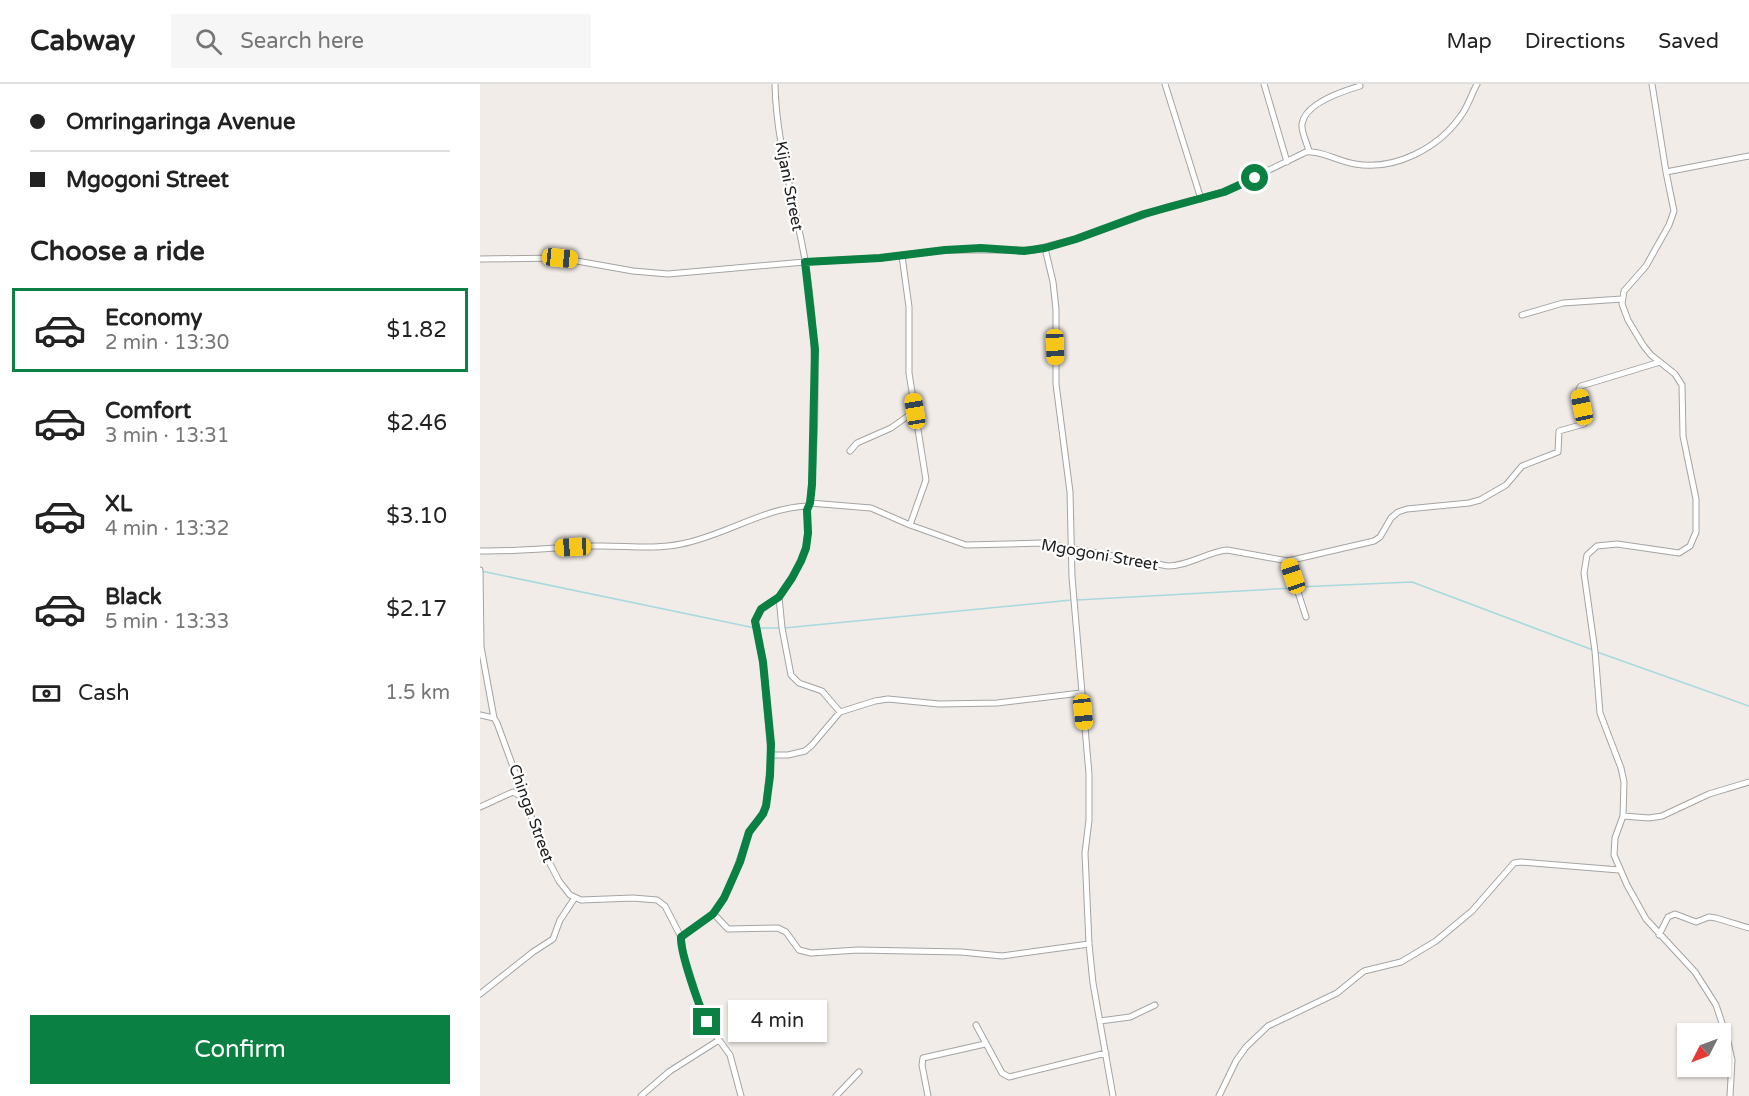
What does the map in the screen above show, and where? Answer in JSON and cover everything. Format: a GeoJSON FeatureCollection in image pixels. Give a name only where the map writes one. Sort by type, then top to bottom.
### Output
{"type":"FeatureCollection","features":[{"type":"Feature","properties":{"kind":"street","name":"Kijani Street"},"geometry":{"type":"LineString","coordinates":[[775,84],[778,123],[805,262],[815,349],[809,505]]}},
{"type":"Feature","properties":{"kind":"street"},"geometry":{"type":"LineString","coordinates":[[1165,84],[1201,199]]}},
{"type":"Feature","properties":{"kind":"street"},"geometry":{"type":"LineString","coordinates":[[1264,84],[1287,162]]}},
{"type":"Feature","properties":{"kind":"street"},"geometry":{"type":"LineString","coordinates":[[480,259],[560,258],[633,271],[668,274],[903,256],[945,250],[981,248],[1024,251],[1045,248],[1144,214],[1224,192],[1310,151],[1316,151],[1343,162],[1369,165],[1411,156],[1431,146],[1451,128],[1465,110],[1477,84]]}},
{"type":"Feature","properties":{"kind":"street"},"geometry":{"type":"LineString","coordinates":[[1652,84],[1665,172],[1674,211],[1672,219],[1646,266],[1624,291],[1622,299],[1624,312],[1643,345],[1659,362],[1675,374],[1682,385],[1685,453],[1696,499],[1696,532],[1693,542],[1679,553],[1606,544],[1597,546],[1587,555],[1584,562],[1584,573],[1595,651],[1600,713],[1622,768],[1624,782],[1623,816],[1614,847],[1619,870],[1636,902],[1659,935],[1695,972],[1716,1005],[1732,1060],[1729,1096]]}},
{"type":"Feature","properties":{"kind":"street"},"geometry":{"type":"LineString","coordinates":[[1310,151],[1301,126],[1309,111],[1331,96],[1360,86]]}},
{"type":"Feature","properties":{"kind":"street"},"geometry":{"type":"LineString","coordinates":[[1665,172],[1749,156]]}},
{"type":"Feature","properties":{"kind":"street"},"geometry":{"type":"LineString","coordinates":[[1045,248],[1052,275],[1056,309],[1056,384],[1070,492],[1072,577],[1089,774],[1089,820],[1085,853],[1089,944],[1093,983],[1113,1096]]}},
{"type":"Feature","properties":{"kind":"street"},"geometry":{"type":"LineString","coordinates":[[903,256],[910,315],[908,365],[926,480],[910,525]]}},
{"type":"Feature","properties":{"kind":"street"},"geometry":{"type":"LineString","coordinates":[[1522,315],[1563,303],[1622,299]]}},
{"type":"Feature","properties":{"kind":"street","name":"Mgogoni Street"},"geometry":{"type":"LineString","coordinates":[[480,551],[507,552],[597,546],[679,545],[718,534],[777,511],[809,505],[871,508],[966,545],[1042,543],[1168,566],[1176,566],[1227,550],[1288,561],[1374,542],[1398,512],[1407,509],[1469,503],[1501,488],[1522,466],[1558,452],[1558,431],[1582,425],[1585,422],[1579,394],[1581,386],[1659,362]]}},
{"type":"Feature","properties":{"kind":"street"},"geometry":{"type":"LineString","coordinates":[[850,451],[857,443],[885,431],[915,411]]}},
{"type":"Feature","properties":{"kind":"street"},"geometry":{"type":"LineString","coordinates":[[681,937],[713,914],[724,898],[740,862],[749,832],[763,814],[766,806],[771,755],[763,662],[755,621],[761,609],[779,597],[792,578],[806,548],[809,505]]}},
{"type":"Feature","properties":{"kind":"street"},"geometry":{"type":"LineString","coordinates":[[1288,561],[1306,617]]}},
{"type":"Feature","properties":{"kind":"street","name":"Chinga Street"},"geometry":{"type":"LineString","coordinates":[[480,570],[482,647],[494,718],[549,861],[565,890],[574,898]]}},
{"type":"Feature","properties":{"kind":"street"},"geometry":{"type":"LineString","coordinates":[[779,597],[791,675],[799,683],[822,691],[840,712]]}},
{"type":"Feature","properties":{"kind":"street"},"geometry":{"type":"LineString","coordinates":[[771,755],[804,751],[812,745],[840,712],[864,703],[888,699],[939,704],[997,704],[1081,693]]}},
{"type":"Feature","properties":{"kind":"street"},"geometry":{"type":"LineString","coordinates":[[480,715],[494,718]]}},
{"type":"Feature","properties":{"kind":"street"},"geometry":{"type":"LineString","coordinates":[[1623,816],[1649,818],[1662,816],[1709,794],[1749,782]]}},
{"type":"Feature","properties":{"kind":"street"},"geometry":{"type":"LineString","coordinates":[[480,807],[513,792],[526,799]]}},
{"type":"Feature","properties":{"kind":"street"},"geometry":{"type":"LineString","coordinates":[[1219,1096],[1236,1061],[1246,1047],[1268,1026],[1337,993],[1364,971],[1401,962],[1436,941],[1472,911],[1514,863],[1619,870]]}},
{"type":"Feature","properties":{"kind":"street"},"geometry":{"type":"LineString","coordinates":[[480,994],[533,952],[551,942],[560,920],[574,898],[587,900],[649,898],[657,900],[665,906],[681,937],[683,952],[701,1010],[734,1063],[741,1096]]}},
{"type":"Feature","properties":{"kind":"street"},"geometry":{"type":"LineString","coordinates":[[713,914],[724,926],[734,931],[778,928],[786,932],[799,950],[811,954],[858,950],[961,952],[1002,956],[1089,944]]}},
{"type":"Feature","properties":{"kind":"street"},"geometry":{"type":"LineString","coordinates":[[1659,935],[1668,917],[1675,914],[1696,922],[1709,917],[1749,928]]}},
{"type":"Feature","properties":{"kind":"street"},"geometry":{"type":"LineString","coordinates":[[1100,1021],[1130,1017],[1155,1005]]}},
{"type":"Feature","properties":{"kind":"street"},"geometry":{"type":"LineString","coordinates":[[976,1025],[1002,1073],[1009,1077],[1106,1053]]}},
{"type":"Feature","properties":{"kind":"street"},"geometry":{"type":"LineString","coordinates":[[641,1096],[670,1071],[719,1040]]}},
{"type":"Feature","properties":{"kind":"street"},"geometry":{"type":"LineString","coordinates":[[928,1096],[922,1065],[923,1058],[985,1044]]}},
{"type":"Feature","properties":{"kind":"street"},"geometry":{"type":"LineString","coordinates":[[836,1096],[860,1072]]}},
{"type":"Feature","properties":{"kind":"waterway"},"geometry":{"type":"LineString","coordinates":[[481,571],[755,628]]}},
{"type":"Feature","properties":{"kind":"waterway"},"geometry":{"type":"LineString","coordinates":[[1298,587],[1412,582],[1593,650]]}},
{"type":"Feature","properties":{"kind":"waterway"},"geometry":{"type":"LineString","coordinates":[[1077,600],[1293,588]]}},
{"type":"Feature","properties":{"kind":"waterway"},"geometry":{"type":"LineString","coordinates":[[784,628],[1072,600]]}},
{"type":"Feature","properties":{"kind":"waterway"},"geometry":{"type":"LineString","coordinates":[[760,628],[779,628]]}},
{"type":"Feature","properties":{"kind":"waterway"},"geometry":{"type":"LineString","coordinates":[[1597,652],[1749,706]]}},
{"type":"Feature","properties":{"kind":"route"},"geometry":{"type":"LineString","coordinates":[[707,1022],[683,952],[681,937],[713,914],[724,898],[740,862],[749,832],[763,814],[766,806],[771,744],[763,662],[755,621],[761,609],[779,597],[792,578],[806,548],[808,533],[807,506],[810,503],[812,485],[815,349],[805,262],[880,258],[945,250],[981,248],[1024,251],[1045,248],[1144,214],[1224,192],[1255,178]]}}]}
